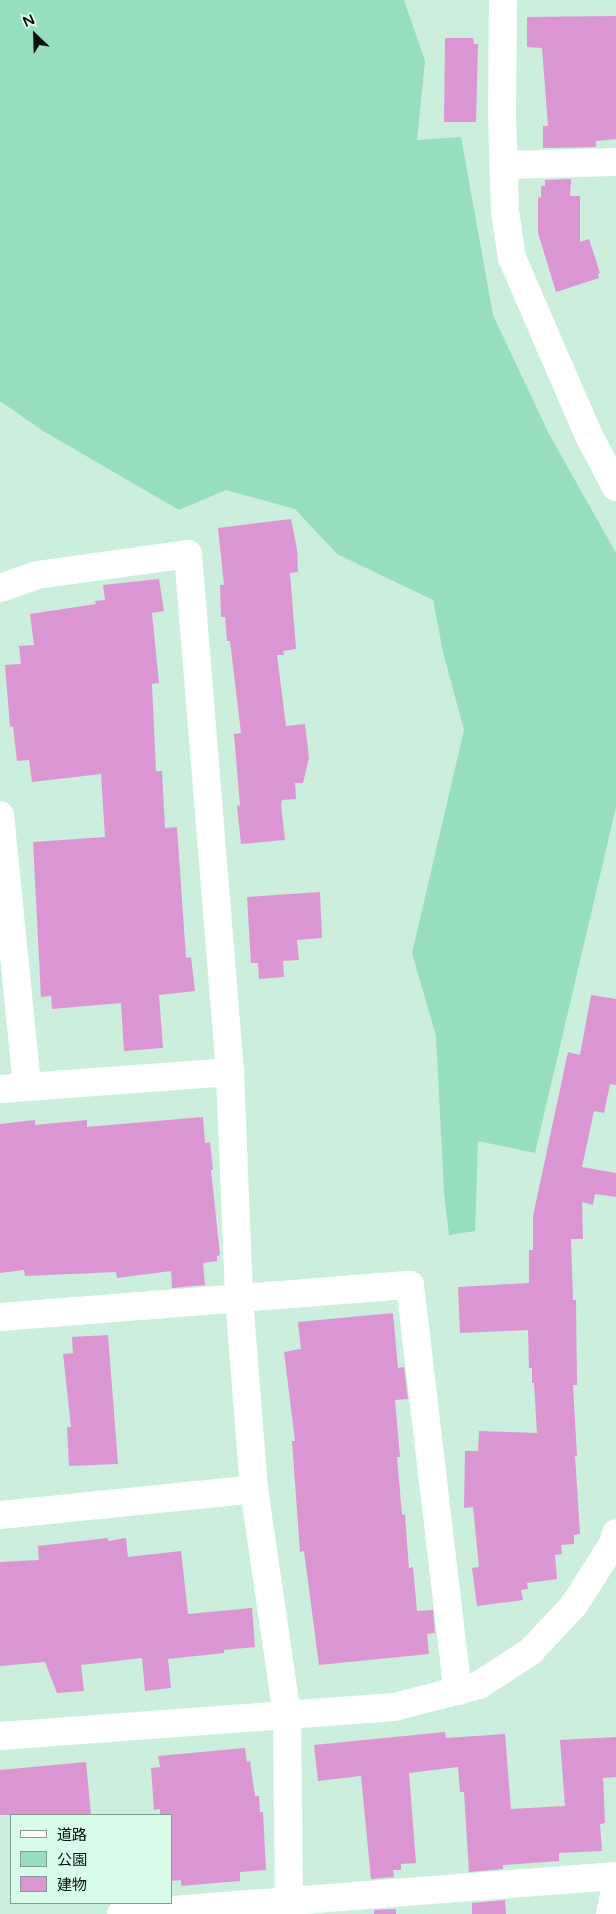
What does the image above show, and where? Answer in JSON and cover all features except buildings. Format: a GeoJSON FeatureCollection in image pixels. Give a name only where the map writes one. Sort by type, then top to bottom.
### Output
{"type":"FeatureCollection","features":[{"type":"Feature","properties":{"kind":"street"},"geometry":{"type":"LineString","coordinates":[[503,0],[502,114],[505,211],[512,258],[584,426],[616,487]]}},
{"type":"Feature","properties":{"kind":"street"},"geometry":{"type":"LineString","coordinates":[[504,165],[616,162]]}},
{"type":"Feature","properties":{"kind":"street"},"geometry":{"type":"LineString","coordinates":[[0,588],[37,575],[188,554],[230,1072],[239,1298],[254,1489],[287,1714],[288,1908]]}},
{"type":"Feature","properties":{"kind":"street"},"geometry":{"type":"LineString","coordinates":[[0,816],[27,1087]]}},
{"type":"Feature","properties":{"kind":"street"},"geometry":{"type":"LineString","coordinates":[[0,1089],[230,1072]]}},
{"type":"Feature","properties":{"kind":"street"},"geometry":{"type":"LineString","coordinates":[[0,1317],[410,1285],[458,1691]]}},
{"type":"Feature","properties":{"kind":"street"},"geometry":{"type":"LineString","coordinates":[[0,1515],[254,1489]]}},
{"type":"Feature","properties":{"kind":"street"},"geometry":{"type":"LineString","coordinates":[[0,1736],[287,1714],[394,1708],[479,1685],[530,1652],[574,1605],[613,1544],[616,1532]]}},
{"type":"Feature","properties":{"kind":"street"},"geometry":{"type":"LineString","coordinates":[[121,1914],[288,1908],[616,1876]]}},
{"type":"Feature","properties":{"kind":"street"},"geometry":{"type":"LineString","coordinates":[[610,1914],[616,1886]]}},
{"type":"Feature","properties":{"kind":"green space"},"geometry":{"type":"Polygon","coordinates":[[[0,0],[404,0],[425,61],[417,140],[461,137],[493,315],[549,434],[616,553],[616,807],[535,1153],[478,1141],[475,1231],[449,1235],[444,1192],[436,1036],[412,953],[464,730],[443,652],[433,600],[337,554],[295,509],[226,490],[179,510],[43,431],[0,401],[0,0]]]}}]}
